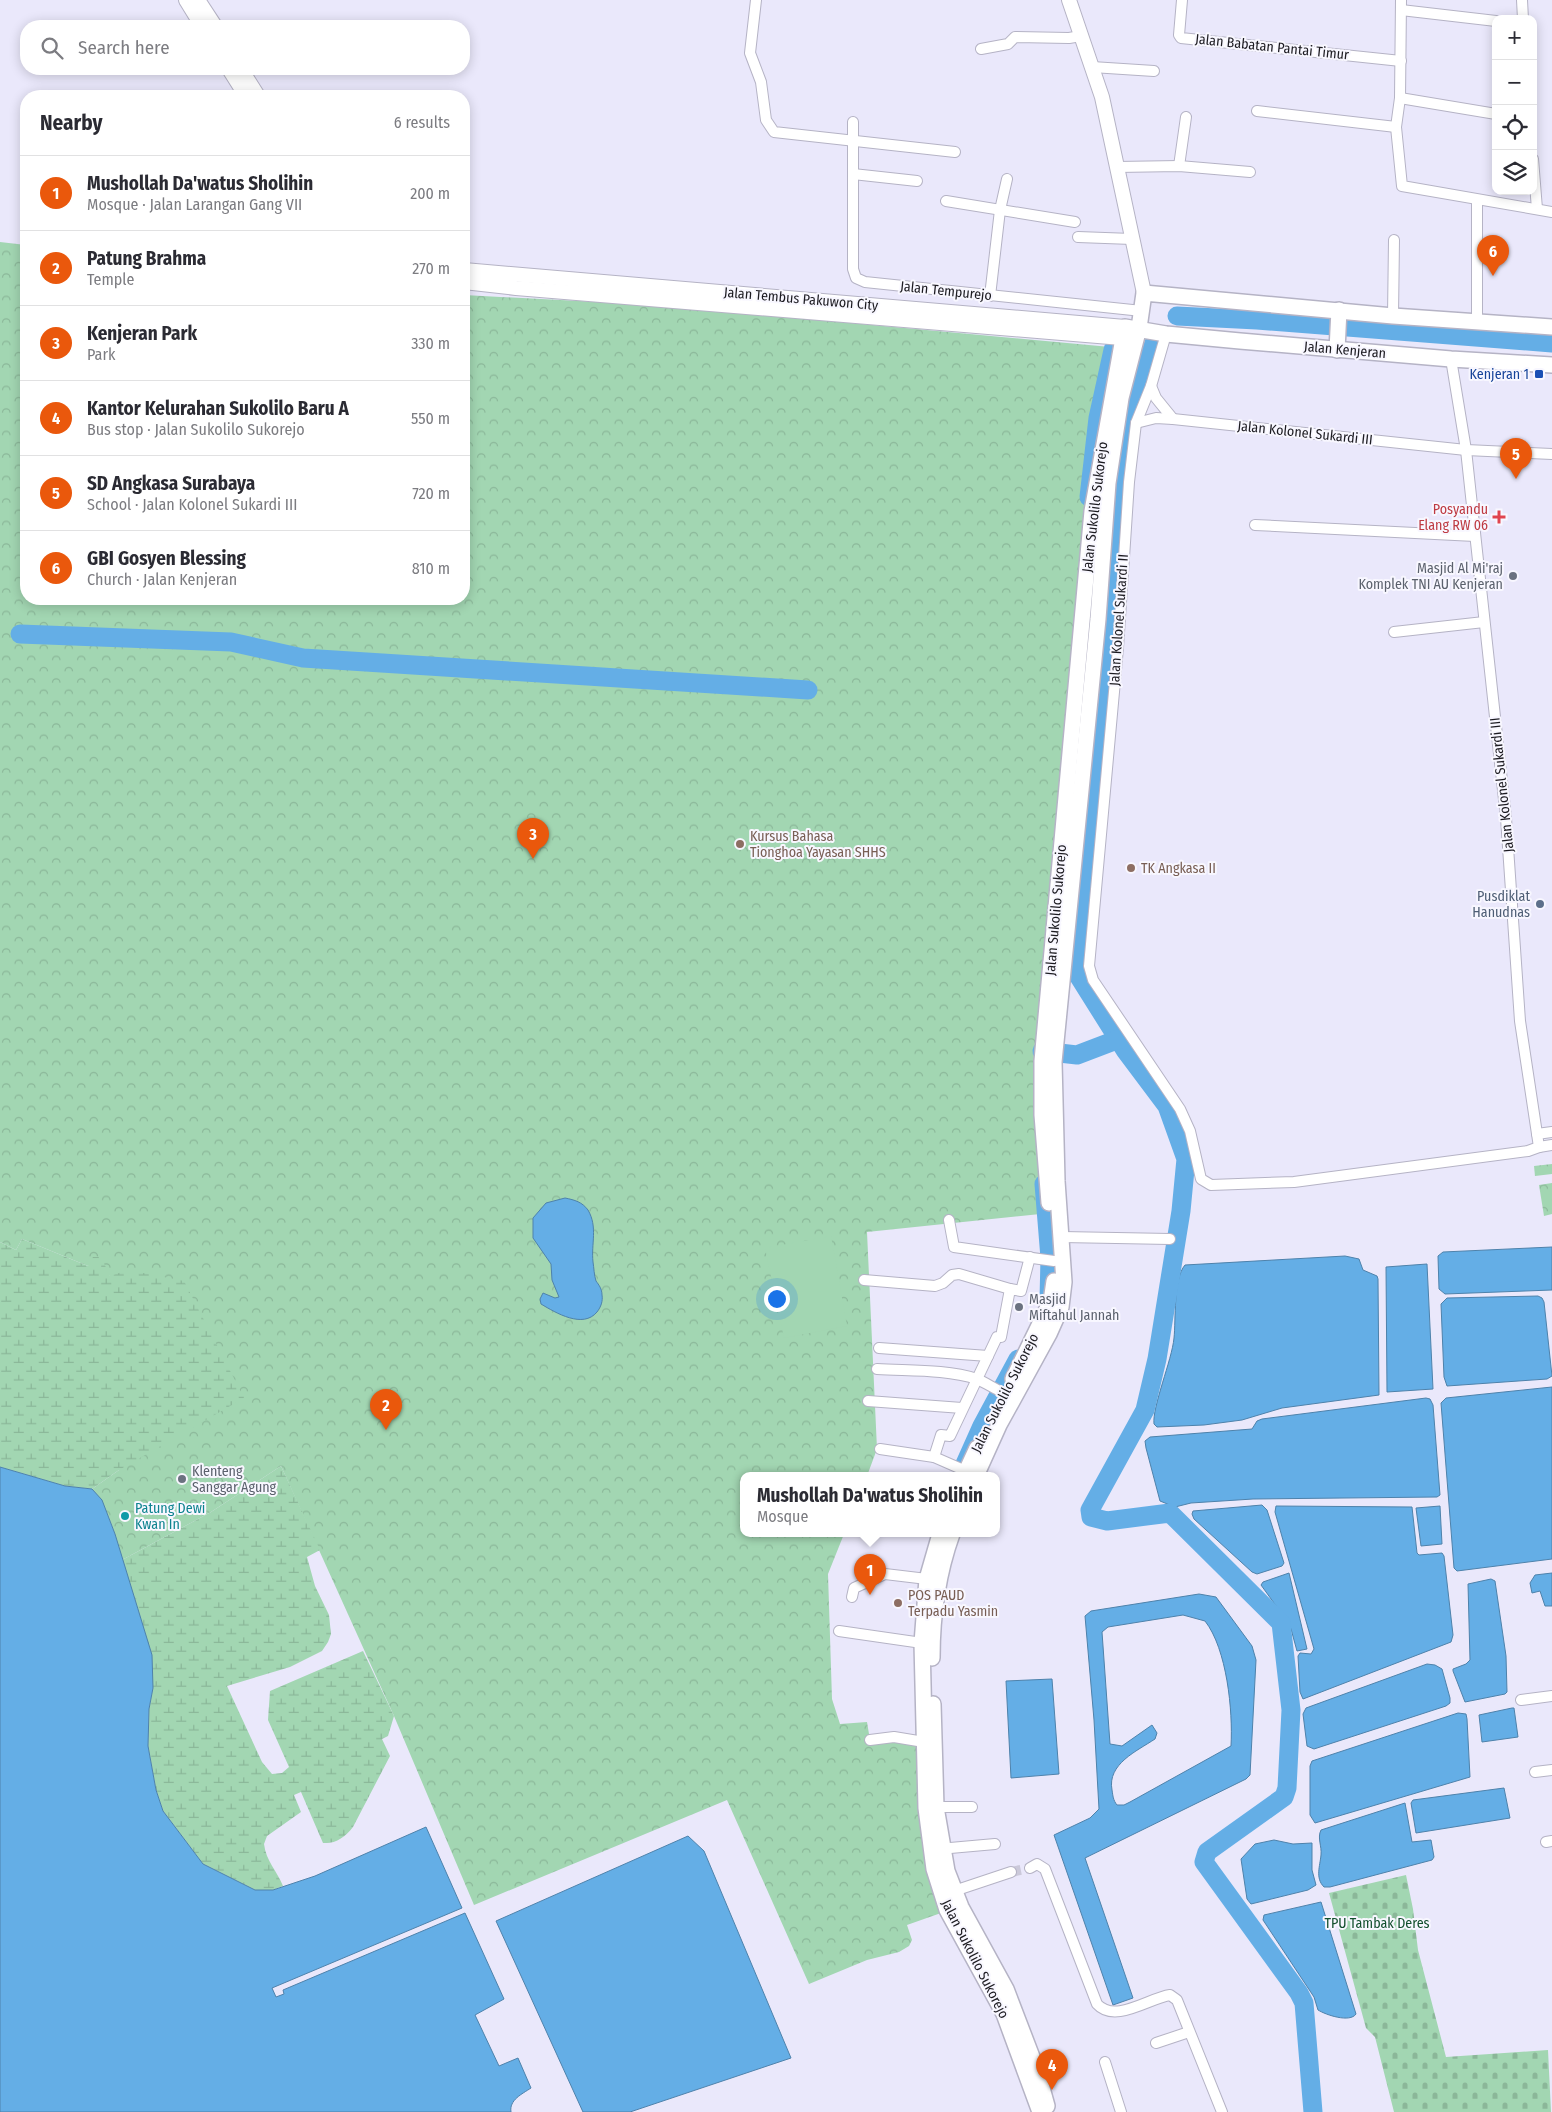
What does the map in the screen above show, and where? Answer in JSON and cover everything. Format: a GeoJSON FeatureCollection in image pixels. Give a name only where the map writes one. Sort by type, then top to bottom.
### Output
{"type":"FeatureCollection","features":[{"type":"Feature","properties":{"kind":"main road"},"geometry":{"type":"LineString","coordinates":[[1130,333],[1142,310],[1144,293],[1339,312],[1552,326]]}},
{"type":"Feature","properties":{"kind":"main road"},"geometry":{"type":"LineString","coordinates":[[1337,348],[1339,312]]}},
{"type":"Feature","properties":{"kind":"main road","name":"Jalan Kenjeran"},"geometry":{"type":"LineString","coordinates":[[1130,333],[1166,334],[1451,359],[1552,365]]}},
{"type":"Feature","properties":{"kind":"main road","name":"Jalan Sukolilo Sukorejo"},"geometry":{"type":"LineString","coordinates":[[967,1472],[999,1391],[1051,1302],[1059,1282],[1050,1260],[1045,1163],[1048,1061],[1092,511],[1130,333]]}},
{"type":"Feature","properties":{"kind":"main road","name":"Jalan Sukolilo Sukorejo"},"geometry":{"type":"LineString","coordinates":[[1052,1018],[1098,619],[1108,483],[1130,333]]}},
{"type":"Feature","properties":{"kind":"main road"},"geometry":{"type":"LineString","coordinates":[[1082,618],[1098,619]]}},
{"type":"Feature","properties":{"kind":"main road","name":"Jalan Sukolilo Sukorejo"},"geometry":{"type":"LineString","coordinates":[[967,1472],[999,1425],[1057,1319],[1061,1308],[1059,1282],[1062,1237],[1048,1061]]}},
{"type":"Feature","properties":{"kind":"main road","name":"Jalan Sukolilo Sukorejo"},"geometry":{"type":"LineString","coordinates":[[946,1537],[926,1579],[920,1642],[927,1690],[923,1742],[937,1849],[936,1882],[948,1893],[948,1910],[1004,2014],[1049,2112]]}},
{"type":"Feature","properties":{"kind":"main road","name":"Jalan Sukolilo Sukorejo"},"geometry":{"type":"LineString","coordinates":[[1037,2088],[1040,2112]]}},
{"type":"Feature","properties":{"kind":"street"},"geometry":{"type":"LineString","coordinates":[[186,0],[198,20]]}},
{"type":"Feature","properties":{"kind":"street"},"geometry":{"type":"LineString","coordinates":[[198,0],[210,20]]}},
{"type":"Feature","properties":{"kind":"street"},"geometry":{"type":"LineString","coordinates":[[756,0],[750,53],[761,82],[769,128],[774,132],[955,152]]}},
{"type":"Feature","properties":{"kind":"street"},"geometry":{"type":"LineString","coordinates":[[1069,0],[1102,97],[1144,293]]}},
{"type":"Feature","properties":{"kind":"street","name":"Jalan Babatan Pantai Timur"},"geometry":{"type":"LineString","coordinates":[[1182,0],[1180,38],[1401,61]]}},
{"type":"Feature","properties":{"kind":"street"},"geometry":{"type":"LineString","coordinates":[[1522,0],[1523,15]]}},
{"type":"Feature","properties":{"kind":"street"},"geometry":{"type":"LineString","coordinates":[[1492,20],[1401,5],[1400,98],[1396,127],[1400,182],[1404,188],[1552,212]]}},
{"type":"Feature","properties":{"kind":"street"},"geometry":{"type":"LineString","coordinates":[[981,49],[1008,44],[1015,37],[1069,38],[1081,36]]}},
{"type":"Feature","properties":{"kind":"street"},"geometry":{"type":"LineString","coordinates":[[1092,67],[1154,71]]}},
{"type":"Feature","properties":{"kind":"street"},"geometry":{"type":"LineString","coordinates":[[233,75],[242,90]]}},
{"type":"Feature","properties":{"kind":"street"},"geometry":{"type":"LineString","coordinates":[[245,75],[254,90]]}},
{"type":"Feature","properties":{"kind":"street"},"geometry":{"type":"LineString","coordinates":[[1400,98],[1492,113]]}},
{"type":"Feature","properties":{"kind":"street"},"geometry":{"type":"LineString","coordinates":[[1257,111],[1396,127]]}},
{"type":"Feature","properties":{"kind":"street"},"geometry":{"type":"LineString","coordinates":[[1179,166],[1186,118]]}},
{"type":"Feature","properties":{"kind":"street"},"geometry":{"type":"LineString","coordinates":[[853,122],[853,174],[917,181]]}},
{"type":"Feature","properties":{"kind":"street"},"geometry":{"type":"LineString","coordinates":[[1117,167],[1179,166],[1250,172]]}},
{"type":"Feature","properties":{"kind":"street","name":"Jalan Tempurejo"},"geometry":{"type":"LineString","coordinates":[[853,174],[853,269],[856,278],[865,282],[990,296],[1142,310]]}},
{"type":"Feature","properties":{"kind":"street"},"geometry":{"type":"LineString","coordinates":[[990,296],[1000,210],[1007,179]]}},
{"type":"Feature","properties":{"kind":"street"},"geometry":{"type":"LineString","coordinates":[[1536,195],[1537,209]]}},
{"type":"Feature","properties":{"kind":"street"},"geometry":{"type":"LineString","coordinates":[[1477,200],[1477,320]]}},
{"type":"Feature","properties":{"kind":"street"},"geometry":{"type":"LineString","coordinates":[[946,201],[1075,222]]}},
{"type":"Feature","properties":{"kind":"street"},"geometry":{"type":"LineString","coordinates":[[1078,237],[1132,239]]}},
{"type":"Feature","properties":{"kind":"street"},"geometry":{"type":"LineString","coordinates":[[1393,316],[1394,240]]}},
{"type":"Feature","properties":{"kind":"street","name":"Jalan Tembus Pakuwon City"},"geometry":{"type":"LineString","coordinates":[[470,271],[1130,333]]}},
{"type":"Feature","properties":{"kind":"street","name":"Jalan Tembus Pakuwon City"},"geometry":{"type":"LineString","coordinates":[[470,283],[516,288],[1130,333]]}},
{"type":"Feature","properties":{"kind":"street","name":"Jalan Kolonel Sukardi II"},"geometry":{"type":"LineString","coordinates":[[1166,334],[1151,386],[1136,423],[1129,482],[1118,648],[1089,966],[1093,980],[1180,1109],[1190,1131],[1199,1174],[1204,1182],[1222,1186],[1294,1182],[1528,1151],[1539,1147]]}},
{"type":"Feature","properties":{"kind":"street","name":"Jalan Kolonel Sukardi III"},"geometry":{"type":"LineString","coordinates":[[1451,359],[1466,450],[1506,818],[1520,1021],[1539,1147]]}},
{"type":"Feature","properties":{"kind":"street"},"geometry":{"type":"LineString","coordinates":[[1151,386],[1156,398],[1174,419]]}},
{"type":"Feature","properties":{"kind":"street","name":"Jalan Kolonel Sukardi III"},"geometry":{"type":"LineString","coordinates":[[1136,423],[1156,418],[1174,419],[1466,450],[1552,454]]}},
{"type":"Feature","properties":{"kind":"street"},"geometry":{"type":"LineString","coordinates":[[1255,524],[1475,536]]}},
{"type":"Feature","properties":{"kind":"street"},"geometry":{"type":"LineString","coordinates":[[1394,632],[1484,622]]}},
{"type":"Feature","properties":{"kind":"street"},"geometry":{"type":"LineString","coordinates":[[1537,1134],[1552,1132]]}},
{"type":"Feature","properties":{"kind":"street"},"geometry":{"type":"LineString","coordinates":[[1539,1147],[1552,1145]]}},
{"type":"Feature","properties":{"kind":"street"},"geometry":{"type":"LineString","coordinates":[[949,1220],[954,1247],[1050,1260]]}},
{"type":"Feature","properties":{"kind":"street"},"geometry":{"type":"LineString","coordinates":[[1062,1237],[1170,1239]]}},
{"type":"Feature","properties":{"kind":"street"},"geometry":{"type":"LineString","coordinates":[[864,1280],[935,1286],[943,1283],[952,1274],[959,1274],[1021,1291],[1030,1258]]}},
{"type":"Feature","properties":{"kind":"street"},"geometry":{"type":"LineString","coordinates":[[934,1457],[941,1435],[950,1436],[997,1337],[1001,1337],[1010,1289]]}},
{"type":"Feature","properties":{"kind":"street"},"geometry":{"type":"LineString","coordinates":[[880,1348],[988,1356]]}},
{"type":"Feature","properties":{"kind":"street"},"geometry":{"type":"LineString","coordinates":[[877,1369],[937,1372],[976,1379],[999,1391]]}},
{"type":"Feature","properties":{"kind":"street"},"geometry":{"type":"LineString","coordinates":[[868,1400],[962,1408]]}},
{"type":"Feature","properties":{"kind":"street"},"geometry":{"type":"LineString","coordinates":[[880,1449],[934,1457],[967,1472]]}},
{"type":"Feature","properties":{"kind":"street"},"geometry":{"type":"LineString","coordinates":[[852,1597],[854,1588],[885,1574],[926,1579]]}},
{"type":"Feature","properties":{"kind":"street"},"geometry":{"type":"LineString","coordinates":[[838,1632],[920,1642]]}},
{"type":"Feature","properties":{"kind":"street"},"geometry":{"type":"LineString","coordinates":[[1521,1700],[1552,1696]]}},
{"type":"Feature","properties":{"kind":"street"},"geometry":{"type":"LineString","coordinates":[[870,1740],[894,1738],[923,1742]]}},
{"type":"Feature","properties":{"kind":"street"},"geometry":{"type":"LineString","coordinates":[[1535,1772],[1552,1770]]}},
{"type":"Feature","properties":{"kind":"street"},"geometry":{"type":"LineString","coordinates":[[931,1807],[972,1807]]}},
{"type":"Feature","properties":{"kind":"street"},"geometry":{"type":"LineString","coordinates":[[937,1849],[994,1844]]}},
{"type":"Feature","properties":{"kind":"street"},"geometry":{"type":"LineString","coordinates":[[1030,1868],[1037,1864],[1045,1870],[1097,2004],[1102,2010],[1114,2012],[1128,2009],[1160,1996],[1170,1995],[1177,2000],[1222,2112]]}},
{"type":"Feature","properties":{"kind":"street"},"geometry":{"type":"LineString","coordinates":[[948,1893],[1011,1872]]}},
{"type":"Feature","properties":{"kind":"street"},"geometry":{"type":"LineString","coordinates":[[1156,2043],[1189,2032]]}},
{"type":"Feature","properties":{"kind":"street"},"geometry":{"type":"LineString","coordinates":[[1105,2062],[1121,2112]]}},
{"type":"Feature","properties":{"kind":"green space"},"geometry":{"type":"Polygon","coordinates":[[[0,242],[20,244],[20,605],[470,605],[470,295],[656,305],[1121,348],[1107,423],[1043,1119],[1050,1213],[867,1232],[877,1449],[868,1472],[740,1472],[740,1537],[843,1537],[828,1574],[832,1699],[840,1724],[867,1722],[870,1740],[924,1742],[941,1913],[907,1925],[912,1940],[909,1946],[899,1952],[867,1960],[809,1984],[727,1800],[474,1905],[394,1716],[281,1466],[211,1512],[122,1560],[107,1514],[92,1489],[119,1470],[110,1276],[90,1265],[88,1266],[22,1239],[16,1250],[0,1242],[0,242]]]}},
{"type":"Feature","properties":{"kind":"green space"},"geometry":{"type":"Polygon","coordinates":[[[1552,1164],[1552,1174],[1535,1176],[1534,1166],[1552,1164]]]}},
{"type":"Feature","properties":{"kind":"green space"},"geometry":{"type":"Polygon","coordinates":[[[1552,1183],[1552,1214],[1544,1216],[1539,1185],[1552,1183]]]}},
{"type":"Feature","properties":{"kind":"green space"},"geometry":{"type":"Polygon","coordinates":[[[831,1236],[847,1326],[784,1338],[765,1248],[831,1236]]]}},
{"type":"Feature","properties":{"kind":"green space"},"geometry":{"type":"Polygon","coordinates":[[[22,1239],[88,1266],[93,1257],[101,1257],[110,1276],[128,1270],[184,1281],[244,1398],[119,1470],[92,1489],[65,1486],[0,1467],[0,1242],[16,1250],[22,1239]]]}},
{"type":"Feature","properties":{"kind":"green space"},"geometry":{"type":"Polygon","coordinates":[[[281,1466],[320,1550],[307,1557],[315,1586],[329,1615],[331,1634],[322,1651],[290,1667],[227,1686],[262,1762],[272,1774],[282,1773],[289,1767],[268,1720],[270,1691],[363,1651],[394,1716],[388,1736],[382,1739],[390,1756],[353,1827],[340,1839],[323,1843],[301,1792],[294,1795],[301,1812],[267,1836],[264,1844],[269,1861],[283,1886],[273,1890],[255,1890],[203,1864],[163,1811],[156,1790],[148,1746],[149,1709],[153,1688],[138,1610],[122,1560],[211,1512],[281,1466]]]}},
{"type":"Feature","properties":{"kind":"green space","name":"TPU Tambak Deres"},"geometry":{"type":"Polygon","coordinates":[[[1406,1875],[1413,1909],[1418,1950],[1446,2057],[1548,2050],[1551,2112],[1394,2112],[1375,2037],[1366,2028],[1329,1893],[1406,1875]]]}},
{"type":"Feature","properties":{"kind":"water"},"geometry":{"type":"Polygon","coordinates":[[[565,1198],[583,1205],[588,1210],[593,1223],[594,1272],[602,1299],[601,1306],[597,1312],[591,1317],[584,1319],[569,1318],[562,1315],[541,1304],[540,1299],[543,1293],[555,1298],[559,1297],[552,1280],[551,1264],[533,1238],[533,1218],[546,1203],[565,1198]]]}},
{"type":"Feature","properties":{"kind":"water"},"geometry":{"type":"Polygon","coordinates":[[[1552,1247],[1552,1290],[1445,1294],[1439,1289],[1438,1256],[1443,1252],[1552,1247]]]}},
{"type":"Feature","properties":{"kind":"water"},"geometry":{"type":"Polygon","coordinates":[[[1345,1256],[1359,1259],[1363,1270],[1377,1276],[1378,1279],[1379,1395],[1282,1408],[1242,1420],[1204,1425],[1157,1427],[1154,1424],[1156,1406],[1174,1338],[1178,1280],[1185,1265],[1345,1256]]]}},
{"type":"Feature","properties":{"kind":"water"},"geometry":{"type":"Polygon","coordinates":[[[1427,1264],[1433,1389],[1387,1392],[1386,1267],[1427,1264]]]}},
{"type":"Feature","properties":{"kind":"water"},"geometry":{"type":"Polygon","coordinates":[[[1538,1296],[1544,1302],[1552,1376],[1547,1379],[1447,1386],[1444,1377],[1441,1304],[1447,1298],[1538,1296]]]}},
{"type":"Feature","properties":{"kind":"water"},"geometry":{"type":"Polygon","coordinates":[[[1552,1387],[1552,1559],[1457,1571],[1454,1568],[1441,1403],[1446,1398],[1552,1387]]]}},
{"type":"Feature","properties":{"kind":"water"},"geometry":{"type":"Polygon","coordinates":[[[1430,1399],[1433,1405],[1440,1495],[1437,1497],[1253,1499],[1191,1503],[1175,1507],[1160,1501],[1146,1448],[1145,1441],[1150,1437],[1252,1429],[1257,1421],[1262,1419],[1430,1399]]]}},
{"type":"Feature","properties":{"kind":"water"},"geometry":{"type":"Polygon","coordinates":[[[0,1467],[65,1486],[92,1489],[102,1500],[115,1534],[152,1655],[153,1688],[149,1709],[148,1746],[156,1790],[163,1811],[203,1864],[255,1890],[273,1890],[315,1876],[426,1827],[462,1908],[272,1988],[276,1997],[284,1994],[283,1990],[465,1913],[504,1999],[475,2015],[499,2066],[518,2058],[531,2088],[514,2101],[511,2112],[0,2112],[0,1467]]]}},
{"type":"Feature","properties":{"kind":"water"},"geometry":{"type":"Polygon","coordinates":[[[1262,1505],[1267,1510],[1284,1563],[1282,1566],[1257,1574],[1252,1572],[1194,1519],[1192,1514],[1193,1511],[1262,1505]]]}},
{"type":"Feature","properties":{"kind":"water"},"geometry":{"type":"Polygon","coordinates":[[[1276,1506],[1412,1507],[1417,1553],[1419,1555],[1442,1553],[1444,1556],[1453,1635],[1451,1642],[1303,1699],[1300,1692],[1298,1656],[1300,1653],[1311,1654],[1314,1649],[1275,1512],[1276,1506]]]}},
{"type":"Feature","properties":{"kind":"water"},"geometry":{"type":"Polygon","coordinates":[[[1440,1506],[1442,1544],[1421,1546],[1416,1508],[1440,1506]]]}},
{"type":"Feature","properties":{"kind":"water"},"geometry":{"type":"Polygon","coordinates":[[[1289,1573],[1307,1649],[1297,1651],[1291,1629],[1261,1585],[1263,1582],[1289,1573]]]}},
{"type":"Feature","properties":{"kind":"water"},"geometry":{"type":"Polygon","coordinates":[[[1552,1573],[1552,1606],[1545,1606],[1540,1591],[1532,1593],[1530,1583],[1535,1575],[1552,1573]]]}},
{"type":"Feature","properties":{"kind":"water"},"geometry":{"type":"Polygon","coordinates":[[[1491,1579],[1495,1581],[1506,1656],[1507,1692],[1465,1702],[1453,1669],[1466,1664],[1470,1660],[1468,1584],[1491,1579]]]}},
{"type":"Feature","properties":{"kind":"water"},"geometry":{"type":"Polygon","coordinates":[[[1199,1594],[1216,1597],[1252,1646],[1256,1660],[1250,1775],[1246,1779],[1085,1858],[1133,1998],[1113,2005],[1054,1835],[1090,1818],[1099,1809],[1085,1616],[1091,1611],[1199,1594]],[[1183,1615],[1108,1627],[1102,1632],[1110,1744],[1122,1746],[1152,1725],[1157,1733],[1155,1739],[1125,1759],[1114,1773],[1112,1790],[1117,1805],[1124,1805],[1130,1802],[1231,1746],[1231,1716],[1227,1681],[1219,1647],[1205,1621],[1183,1615]]]}},
{"type":"Feature","properties":{"kind":"water"},"geometry":{"type":"Polygon","coordinates":[[[1427,1664],[1435,1665],[1442,1669],[1450,1698],[1450,1703],[1446,1706],[1314,1749],[1307,1746],[1303,1714],[1306,1708],[1427,1664]]]}},
{"type":"Feature","properties":{"kind":"water"},"geometry":{"type":"Polygon","coordinates":[[[1052,1679],[1059,1774],[1011,1778],[1006,1681],[1052,1679]]]}},
{"type":"Feature","properties":{"kind":"water"},"geometry":{"type":"Polygon","coordinates":[[[1514,1708],[1518,1737],[1482,1742],[1479,1715],[1514,1708]]]}},
{"type":"Feature","properties":{"kind":"water"},"geometry":{"type":"Polygon","coordinates":[[[1458,1713],[1466,1714],[1467,1719],[1470,1777],[1315,1823],[1310,1815],[1310,1766],[1312,1761],[1458,1713]]]}},
{"type":"Feature","properties":{"kind":"water"},"geometry":{"type":"Polygon","coordinates":[[[1504,1788],[1510,1818],[1416,1833],[1411,1803],[1413,1800],[1504,1788]]]}},
{"type":"Feature","properties":{"kind":"water"},"geometry":{"type":"Polygon","coordinates":[[[1405,1803],[1412,1842],[1431,1840],[1434,1857],[1432,1860],[1324,1887],[1319,1876],[1321,1852],[1319,1836],[1321,1830],[1405,1803]]]}},
{"type":"Feature","properties":{"kind":"water"},"geometry":{"type":"Polygon","coordinates":[[[688,1836],[704,1851],[791,2058],[630,2112],[583,2112],[496,1921],[688,1836]]]}},
{"type":"Feature","properties":{"kind":"water"},"geometry":{"type":"Polygon","coordinates":[[[1274,1840],[1293,1844],[1312,1843],[1312,1870],[1316,1885],[1308,1890],[1251,1904],[1247,1899],[1241,1859],[1255,1844],[1274,1840]]]}},
{"type":"Feature","properties":{"kind":"water"},"geometry":{"type":"Polygon","coordinates":[[[1321,1902],[1356,2014],[1353,2017],[1332,2016],[1318,2010],[1314,1997],[1263,1920],[1264,1915],[1321,1902]]]}},
{"type":"Feature","properties":{"kind":"waterway"},"geometry":{"type":"LineString","coordinates":[[1177,316],[1257,320],[1552,343]]}},
{"type":"Feature","properties":{"kind":"waterway"},"geometry":{"type":"LineString","coordinates":[[1154,343],[1128,419],[1115,503],[1076,972],[1125,1050],[1167,1106],[1186,1159],[1181,1211],[1157,1359],[1145,1410],[1090,1510],[1091,1517],[1107,1521],[1170,1513],[1281,1623],[1291,1710],[1287,1788],[1284,1797],[1207,1852],[1204,1862],[1299,1993],[1304,2003],[1313,2112]]}},
{"type":"Feature","properties":{"kind":"waterway"},"geometry":{"type":"LineString","coordinates":[[1089,497],[1098,418],[1113,350]]}},
{"type":"Feature","properties":{"kind":"waterway"},"geometry":{"type":"LineString","coordinates":[[20,634],[231,642],[303,658],[808,690]]}},
{"type":"Feature","properties":{"kind":"waterway"},"geometry":{"type":"LineString","coordinates":[[1042,1051],[1077,1055],[1119,1039]]}},
{"type":"Feature","properties":{"kind":"waterway"},"geometry":{"type":"LineString","coordinates":[[1044,1184],[1050,1258],[1049,1299]]}},
{"type":"Feature","properties":{"kind":"waterway"},"geometry":{"type":"LineString","coordinates":[[965,1464],[982,1426],[1018,1359]]}},
{"type":"Feature","properties":{"kind":"tunnel"},"geometry":{"type":"LineString","coordinates":[[1011,1872],[1030,1868]]}},
{"type":"Feature","properties":{"kind":"place","name":"GBI Gosyen Blessing"},"geometry":{"type":"Point","coordinates":[1493,276]}},
{"type":"Feature","properties":{"kind":"place","name":"Kenjeran 1"},"geometry":{"type":"Point","coordinates":[1539,374]}},
{"type":"Feature","properties":{"kind":"place","name":"SD Angkasa Surabaya"},"geometry":{"type":"Point","coordinates":[1516,479]}},
{"type":"Feature","properties":{"kind":"place","name":"Posyandu Elang RW 06"},"geometry":{"type":"Point","coordinates":[1499,517]}},
{"type":"Feature","properties":{"kind":"place","name":"Masjid Al Mi'raj Komplek TNI AU Kenjeran"},"geometry":{"type":"Point","coordinates":[1513,576]}},
{"type":"Feature","properties":{"kind":"place","name":"Kursus Bahasa Tionghoa Yayasan SHHS"},"geometry":{"type":"Point","coordinates":[740,844]}},
{"type":"Feature","properties":{"kind":"place","name":"Kenjeran Park"},"geometry":{"type":"Point","coordinates":[533,859]}},
{"type":"Feature","properties":{"kind":"place","name":"TK Angkasa II"},"geometry":{"type":"Point","coordinates":[1131,868]}},
{"type":"Feature","properties":{"kind":"place","name":"Pusdiklat Hanudnas"},"geometry":{"type":"Point","coordinates":[1540,904]}},
{"type":"Feature","properties":{"kind":"place","name":"Masjid Miftahul Jannah"},"geometry":{"type":"Point","coordinates":[1019,1307]}},
{"type":"Feature","properties":{"kind":"place","name":"Patung Brahma"},"geometry":{"type":"Point","coordinates":[386,1430]}},
{"type":"Feature","properties":{"kind":"place","name":"Klenteng Sanggar Agung"},"geometry":{"type":"Point","coordinates":[182,1479]}},
{"type":"Feature","properties":{"kind":"place","name":"Patung Dewi Kwan In"},"geometry":{"type":"Point","coordinates":[125,1516]}},
{"type":"Feature","properties":{"kind":"place","name":"Mushollah Da'watus Sholihin"},"geometry":{"type":"Point","coordinates":[870,1595]}},
{"type":"Feature","properties":{"kind":"place","name":"POS PAUD Terpadu Yasmin"},"geometry":{"type":"Point","coordinates":[898,1603]}},
{"type":"Feature","properties":{"kind":"place","name":"Kantor Kelurahan Sukolilo Baru A"},"geometry":{"type":"Point","coordinates":[1052,2090]}}]}
